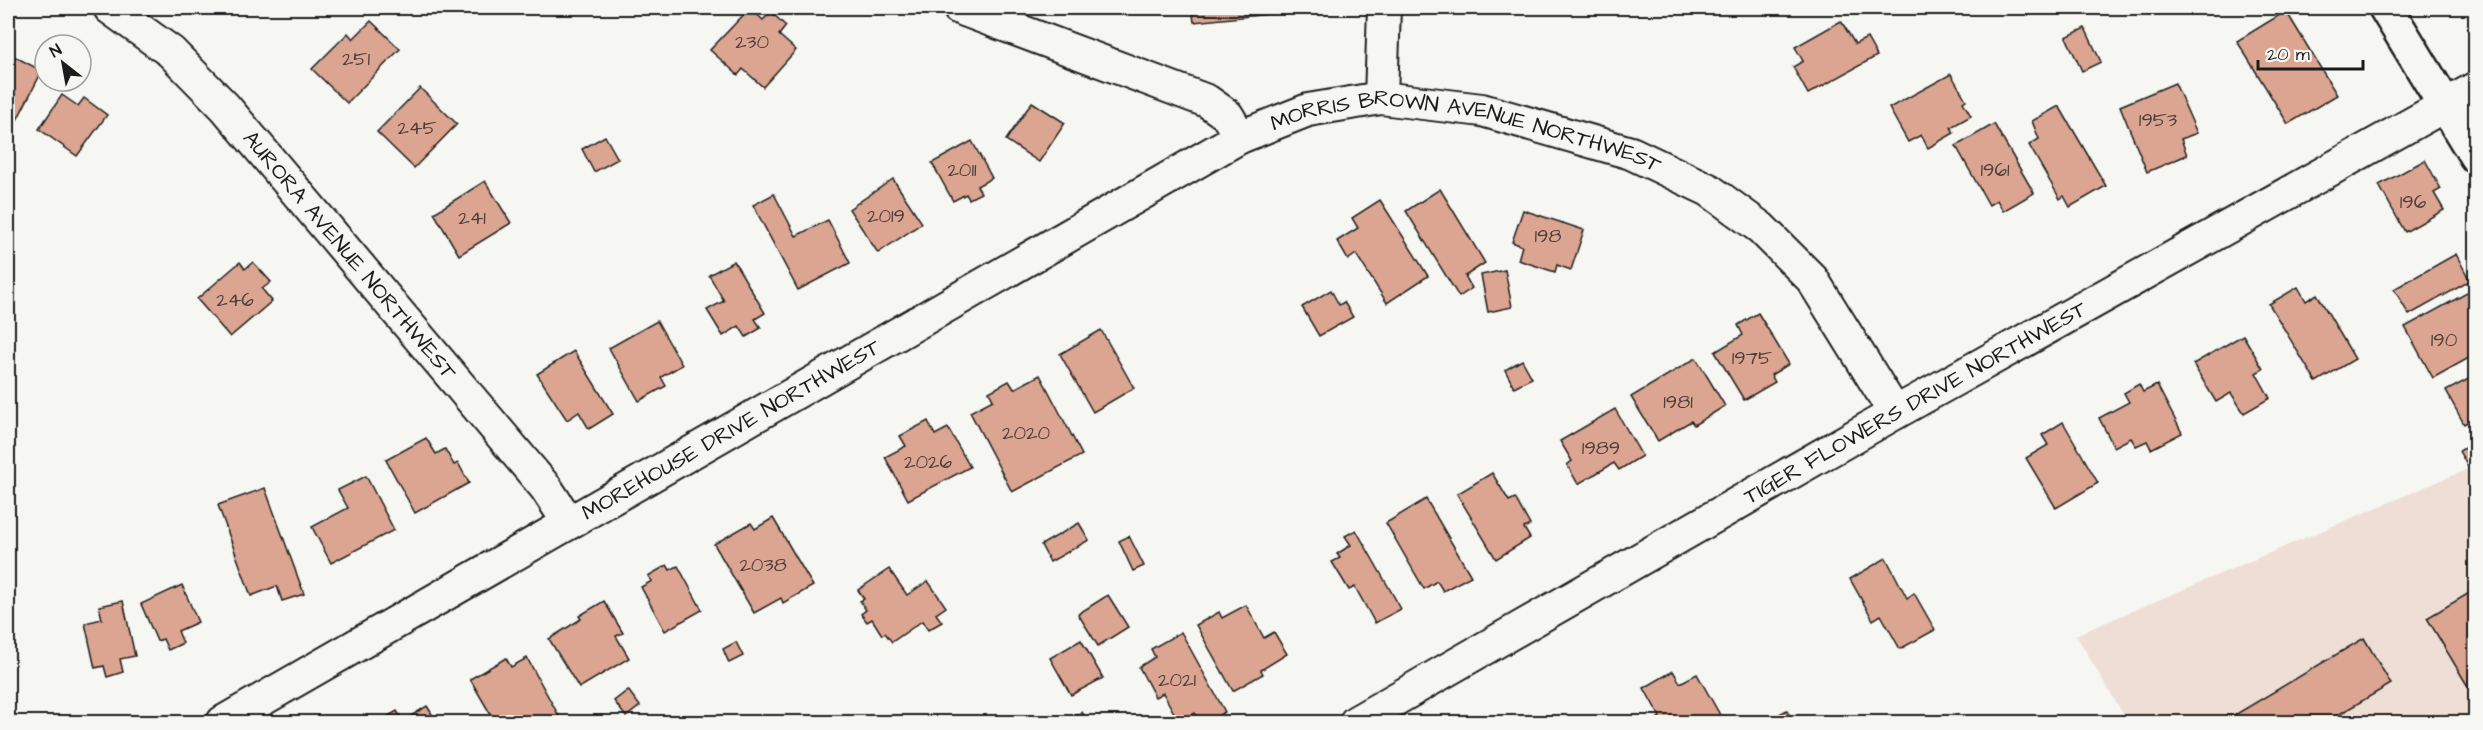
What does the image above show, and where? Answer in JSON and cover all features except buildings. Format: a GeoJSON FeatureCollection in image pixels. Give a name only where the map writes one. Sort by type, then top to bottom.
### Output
{"type":"FeatureCollection","features":[{"type":"Feature","properties":{"kind":"street","name":"AURORA AVENUE NORTHWEST"},"geometry":{"type":"LineString","coordinates":[[110,8],[171,52],[225,107],[546,488],[569,524]]}},
{"type":"Feature","properties":{"kind":"street","name":"MORRIS BROWN AVENUE NORTHWEST"},"geometry":{"type":"LineString","coordinates":[[959,8],[1207,101],[1227,116],[1240,137],[1308,110],[1381,98],[1482,110],[1631,153],[1709,190],[1761,228],[1812,279],[1895,413]]}},
{"type":"Feature","properties":{"kind":"street"},"geometry":{"type":"LineString","coordinates":[[1381,98],[1384,8]]}},
{"type":"Feature","properties":{"kind":"street"},"geometry":{"type":"LineString","coordinates":[[2386,8],[2475,156]]}},
{"type":"Feature","properties":{"kind":"street","name":"TIGER FLOWERS DRIVE NORTHWEST"},"geometry":{"type":"LineString","coordinates":[[1356,723],[1895,413],[2475,88]]}},
{"type":"Feature","properties":{"kind":"street","name":"MOREHOUSE DRIVE NORTHWEST"},"geometry":{"type":"LineString","coordinates":[[223,723],[1240,137]]}},
{"type":"Feature","properties":{"kind":"shaded area"},"geometry":{"type":"Polygon","coordinates":[[[2475,466],[2475,722],[2128,722],[2076,635],[2475,466]]]}}]}
